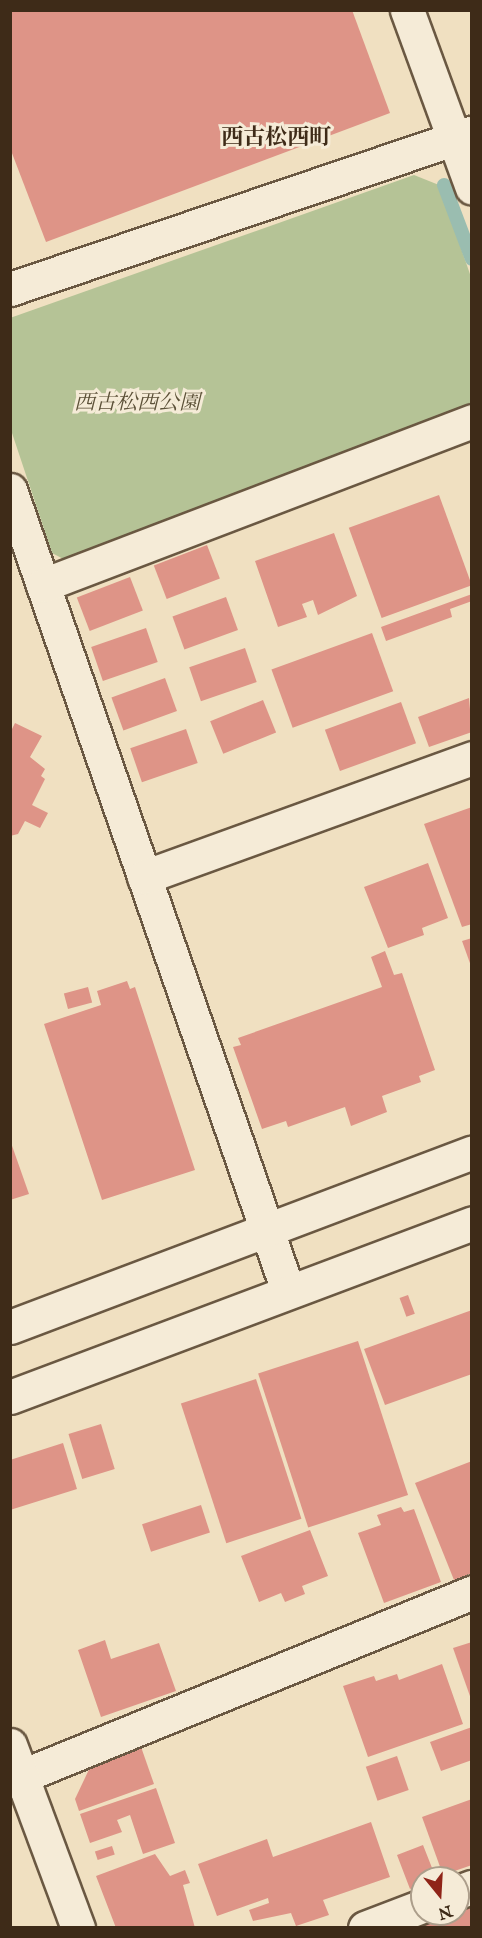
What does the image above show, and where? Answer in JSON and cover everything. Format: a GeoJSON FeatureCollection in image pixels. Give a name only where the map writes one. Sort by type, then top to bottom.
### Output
{"type":"FeatureCollection","features":[{"type":"Feature","properties":{"kind":"street"},"geometry":{"type":"LineString","coordinates":[[406,10],[463,136],[471,188]]}},
{"type":"Feature","properties":{"kind":"street"},"geometry":{"type":"LineString","coordinates":[[10,289],[463,136]]}},
{"type":"Feature","properties":{"kind":"street"},"geometry":{"type":"LineString","coordinates":[[43,585],[471,421]]}},
{"type":"Feature","properties":{"kind":"street"},"geometry":{"type":"LineString","coordinates":[[10,490],[288,1291]]}},
{"type":"Feature","properties":{"kind":"street"},"geometry":{"type":"LineString","coordinates":[[144,877],[471,758]]}},
{"type":"Feature","properties":{"kind":"street"},"geometry":{"type":"LineString","coordinates":[[10,1327],[471,1152]]}},
{"type":"Feature","properties":{"kind":"street"},"geometry":{"type":"LineString","coordinates":[[10,1397],[471,1223]]}},
{"type":"Feature","properties":{"kind":"street"},"geometry":{"type":"LineString","coordinates":[[16,1780],[471,1592]]}},
{"type":"Feature","properties":{"kind":"street"},"geometry":{"type":"LineString","coordinates":[[10,1745],[16,1780],[78,1928]]}},
{"type":"Feature","properties":{"kind":"street"},"geometry":{"type":"LineString","coordinates":[[365,1928],[410,1911]]}},
{"type":"Feature","properties":{"kind":"green space","name":"西古松西公園"},"geometry":{"type":"Polygon","coordinates":[[[414,175],[439,185],[471,277],[471,407],[69,562],[52,553],[11,430],[10,318],[414,175]]]}},
{"type":"Feature","properties":{"kind":"building"},"geometry":{"type":"Polygon","coordinates":[[[10,10],[352,10],[390,113],[46,242],[10,148],[10,10]]]}},
{"type":"Feature","properties":{"kind":"building"},"geometry":{"type":"Polygon","coordinates":[[[439,495],[472,585],[382,618],[349,528],[439,495]]]}},
{"type":"Feature","properties":{"kind":"building"},"geometry":{"type":"Polygon","coordinates":[[[334,533],[357,596],[318,615],[313,600],[302,604],[307,617],[278,627],[255,561],[334,533]]]}},
{"type":"Feature","properties":{"kind":"building"},"geometry":{"type":"Polygon","coordinates":[[[207,545],[220,579],[167,599],[154,565],[207,545]]]}},
{"type":"Feature","properties":{"kind":"building"},"geometry":{"type":"Polygon","coordinates":[[[130,577],[143,611],[90,631],[77,597],[130,577]]]}},
{"type":"Feature","properties":{"kind":"building"},"geometry":{"type":"Polygon","coordinates":[[[472,594],[472,601],[450,609],[452,617],[386,641],[381,627],[472,594]]]}},
{"type":"Feature","properties":{"kind":"building"},"geometry":{"type":"Polygon","coordinates":[[[226,597],[238,630],[184,649],[172,616],[226,597]]]}},
{"type":"Feature","properties":{"kind":"building"},"geometry":{"type":"Polygon","coordinates":[[[146,628],[158,662],[103,681],[91,647],[146,628]]]}},
{"type":"Feature","properties":{"kind":"building"},"geometry":{"type":"Polygon","coordinates":[[[372,633],[393,691],[293,728],[271,670],[372,633]]]}},
{"type":"Feature","properties":{"kind":"building"},"geometry":{"type":"Polygon","coordinates":[[[245,648],[257,682],[201,701],[189,667],[245,648]]]}},
{"type":"Feature","properties":{"kind":"building"},"geometry":{"type":"Polygon","coordinates":[[[165,678],[177,711],[123,730],[111,697],[165,678]]]}},
{"type":"Feature","properties":{"kind":"building"},"geometry":{"type":"Polygon","coordinates":[[[469,698],[472,732],[429,747],[418,717],[469,698]]]}},
{"type":"Feature","properties":{"kind":"building"},"geometry":{"type":"Polygon","coordinates":[[[263,700],[276,732],[223,754],[210,721],[263,700]]]}},
{"type":"Feature","properties":{"kind":"building"},"geometry":{"type":"Polygon","coordinates":[[[401,702],[416,743],[340,771],[325,730],[401,702]]]}},
{"type":"Feature","properties":{"kind":"building"},"geometry":{"type":"Polygon","coordinates":[[[15,723],[42,736],[30,757],[45,769],[41,776],[45,779],[32,805],[48,813],[40,828],[25,821],[18,834],[10,836],[10,733],[15,723]]]}},
{"type":"Feature","properties":{"kind":"building"},"geometry":{"type":"Polygon","coordinates":[[[186,729],[198,763],[142,782],[130,748],[186,729]]]}},
{"type":"Feature","properties":{"kind":"building"},"geometry":{"type":"Polygon","coordinates":[[[472,807],[472,924],[462,927],[424,824],[472,807]]]}},
{"type":"Feature","properties":{"kind":"building"},"geometry":{"type":"Polygon","coordinates":[[[428,863],[448,918],[422,928],[424,935],[388,948],[364,887],[428,863]]]}},
{"type":"Feature","properties":{"kind":"building"},"geometry":{"type":"Polygon","coordinates":[[[472,938],[472,966],[471,966],[462,941],[472,938]]]}},
{"type":"Feature","properties":{"kind":"building"},"geometry":{"type":"Polygon","coordinates":[[[385,951],[394,975],[402,973],[435,1070],[419,1076],[421,1082],[382,1096],[387,1112],[351,1126],[345,1107],[288,1127],[286,1121],[262,1129],[233,1047],[241,1045],[238,1038],[382,987],[371,957],[385,951]]]}},
{"type":"Feature","properties":{"kind":"building"},"geometry":{"type":"Polygon","coordinates":[[[127,981],[130,989],[135,987],[195,1170],[102,1200],[44,1024],[101,1005],[97,991],[127,981]]]}},
{"type":"Feature","properties":{"kind":"building"},"geometry":{"type":"Polygon","coordinates":[[[88,987],[92,1002],[68,1009],[64,993],[88,987]]]}},
{"type":"Feature","properties":{"kind":"building"},"geometry":{"type":"Polygon","coordinates":[[[10,1140],[29,1194],[10,1200],[10,1140]]]}},
{"type":"Feature","properties":{"kind":"building"},"geometry":{"type":"Polygon","coordinates":[[[408,1295],[415,1314],[406,1317],[400,1298],[408,1295]]]}},
{"type":"Feature","properties":{"kind":"building"},"geometry":{"type":"Polygon","coordinates":[[[472,1310],[472,1374],[385,1405],[364,1349],[472,1310]]]}},
{"type":"Feature","properties":{"kind":"building"},"geometry":{"type":"Polygon","coordinates":[[[358,1341],[408,1495],[308,1528],[258,1373],[358,1341]]]}},
{"type":"Feature","properties":{"kind":"building"},"geometry":{"type":"Polygon","coordinates":[[[256,1379],[301,1519],[226,1543],[181,1403],[256,1379]]]}},
{"type":"Feature","properties":{"kind":"building"},"geometry":{"type":"Polygon","coordinates":[[[101,1424],[115,1469],[82,1479],[68,1434],[101,1424]]]}},
{"type":"Feature","properties":{"kind":"building"},"geometry":{"type":"Polygon","coordinates":[[[63,1443],[77,1489],[10,1510],[10,1460],[63,1443]]]}},
{"type":"Feature","properties":{"kind":"building"},"geometry":{"type":"Polygon","coordinates":[[[472,1461],[472,1573],[454,1580],[415,1483],[472,1461]]]}},
{"type":"Feature","properties":{"kind":"building"},"geometry":{"type":"Polygon","coordinates":[[[201,1505],[210,1533],[151,1552],[142,1524],[201,1505]]]}},
{"type":"Feature","properties":{"kind":"building"},"geometry":{"type":"Polygon","coordinates":[[[401,1507],[404,1512],[414,1509],[441,1582],[384,1603],[358,1533],[381,1525],[377,1515],[401,1507]]]}},
{"type":"Feature","properties":{"kind":"building"},"geometry":{"type":"Polygon","coordinates":[[[310,1530],[328,1576],[302,1586],[305,1594],[285,1602],[281,1593],[259,1602],[241,1556],[310,1530]]]}},
{"type":"Feature","properties":{"kind":"building"},"geometry":{"type":"Polygon","coordinates":[[[105,1640],[111,1659],[159,1643],[176,1691],[101,1717],[78,1650],[105,1640]]]}},
{"type":"Feature","properties":{"kind":"building"},"geometry":{"type":"Polygon","coordinates":[[[472,1642],[472,1699],[471,1699],[453,1648],[472,1642]]]}},
{"type":"Feature","properties":{"kind":"building"},"geometry":{"type":"Polygon","coordinates":[[[442,1664],[463,1724],[368,1757],[343,1686],[374,1676],[376,1681],[397,1674],[399,1680],[442,1664]]]}},
{"type":"Feature","properties":{"kind":"building"},"geometry":{"type":"Polygon","coordinates":[[[472,1727],[472,1760],[441,1771],[430,1742],[472,1727]]]}},
{"type":"Feature","properties":{"kind":"building"},"geometry":{"type":"Polygon","coordinates":[[[140,1744],[154,1784],[79,1811],[75,1799],[93,1761],[140,1744]]]}},
{"type":"Feature","properties":{"kind":"building"},"geometry":{"type":"Polygon","coordinates":[[[397,1756],[409,1790],[378,1801],[366,1767],[397,1756]]]}},
{"type":"Feature","properties":{"kind":"building"},"geometry":{"type":"Polygon","coordinates":[[[156,1788],[175,1843],[143,1854],[130,1815],[117,1820],[122,1832],[90,1843],[80,1814],[156,1788]]]}},
{"type":"Feature","properties":{"kind":"building"},"geometry":{"type":"Polygon","coordinates":[[[472,1799],[472,1865],[440,1866],[422,1817],[472,1799]]]}},
{"type":"Feature","properties":{"kind":"building"},"geometry":{"type":"Polygon","coordinates":[[[371,1822],[390,1877],[323,1900],[329,1915],[296,1926],[291,1913],[253,1921],[249,1910],[269,1903],[268,1898],[217,1916],[198,1864],[267,1839],[273,1857],[371,1822]]]}},
{"type":"Feature","properties":{"kind":"building"},"geometry":{"type":"Polygon","coordinates":[[[423,1845],[431,1866],[410,1866],[410,1889],[397,1855],[423,1845]]]}},
{"type":"Feature","properties":{"kind":"building"},"geometry":{"type":"Polygon","coordinates":[[[112,1846],[115,1855],[98,1860],[95,1852],[112,1846]]]}},
{"type":"Feature","properties":{"kind":"building"},"geometry":{"type":"Polygon","coordinates":[[[155,1854],[170,1876],[185,1870],[190,1883],[183,1885],[195,1928],[116,1928],[96,1876],[155,1854]]]}},
{"type":"Feature","properties":{"kind":"building"},"geometry":{"type":"Polygon","coordinates":[[[472,1906],[472,1928],[417,1928],[470,1926],[470,1907],[472,1906]]]}},
{"type":"Feature","properties":{"kind":"waterway"},"geometry":{"type":"LineString","coordinates":[[444,185],[472,259]]}},
{"type":"Feature","properties":{"kind":"district","name":"西古松西町"},"geometry":{"type":"Point","coordinates":[276,139]}}]}
